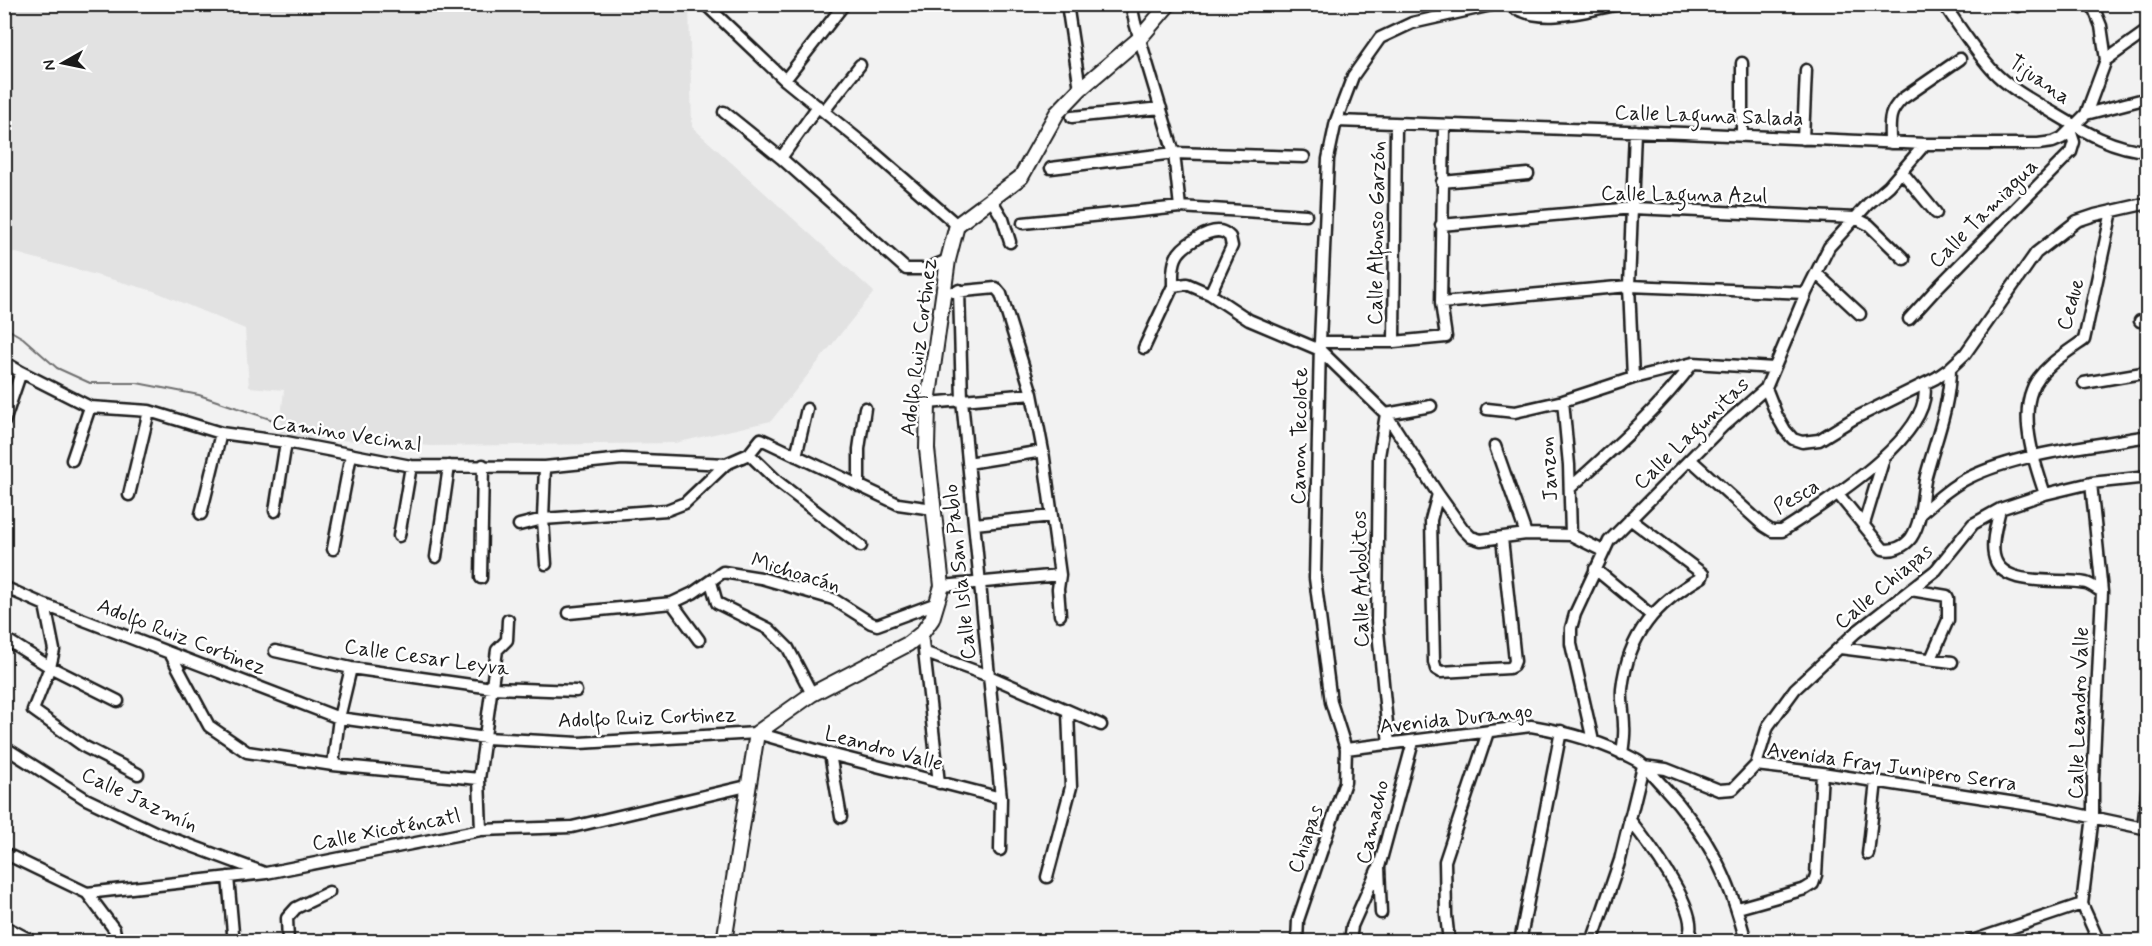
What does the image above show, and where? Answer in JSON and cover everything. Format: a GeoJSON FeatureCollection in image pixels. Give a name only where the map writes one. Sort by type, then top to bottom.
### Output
{"type":"FeatureCollection","features":[{"type":"Feature","properties":{"kind":"main road"},"geometry":{"type":"LineString","coordinates":[[957,225],[1021,177],[1057,113],[1080,89],[1140,38],[1169,4]]}},
{"type":"Feature","properties":{"kind":"main road","name":"Adolfo Ruiz Cortinez"},"geometry":{"type":"LineString","coordinates":[[757,734],[812,694],[908,644],[922,633],[932,619],[942,586],[927,448],[928,403],[948,260],[957,225]]}},
{"type":"Feature","properties":{"kind":"main road"},"geometry":{"type":"LineString","coordinates":[[724,942],[757,734]]}},
{"type":"Feature","properties":{"kind":"street"},"geometry":{"type":"LineString","coordinates":[[705,4],[785,80],[957,225]]}},
{"type":"Feature","properties":{"kind":"street"},"geometry":{"type":"LineString","coordinates":[[785,80],[841,4]]}},
{"type":"Feature","properties":{"kind":"street"},"geometry":{"type":"LineString","coordinates":[[1067,4],[1080,89]]}},
{"type":"Feature","properties":{"kind":"street"},"geometry":{"type":"LineString","coordinates":[[1131,4],[1174,153],[1180,207]]}},
{"type":"Feature","properties":{"kind":"street","name":"Canon Tecolote"},"geometry":{"type":"LineString","coordinates":[[1346,748],[1331,702],[1315,578],[1320,346],[1328,159],[1336,121],[1353,76],[1380,38],[1412,23],[1496,4]]}},
{"type":"Feature","properties":{"kind":"street"},"geometry":{"type":"LineString","coordinates":[[1512,7],[1533,4]]}},
{"type":"Feature","properties":{"kind":"street"},"geometry":{"type":"LineString","coordinates":[[1512,7],[1527,14],[1541,16],[1620,4]]}},
{"type":"Feature","properties":{"kind":"street","name":"Tijuana"},"geometry":{"type":"LineString","coordinates":[[1944,4],[1994,72],[2022,94],[2072,128],[2121,147],[2148,151]]}},
{"type":"Feature","properties":{"kind":"street"},"geometry":{"type":"LineString","coordinates":[[2072,128],[2086,114],[2106,60],[2101,26],[2092,4]]}},
{"type":"Feature","properties":{"kind":"street"},"geometry":{"type":"LineString","coordinates":[[2106,60],[2148,30]]}},
{"type":"Feature","properties":{"kind":"street"},"geometry":{"type":"LineString","coordinates":[[1890,143],[1890,117],[1894,107],[1960,59]]}},
{"type":"Feature","properties":{"kind":"street"},"geometry":{"type":"LineString","coordinates":[[1742,63],[1742,136]]}},
{"type":"Feature","properties":{"kind":"street"},"geometry":{"type":"LineString","coordinates":[[781,158],[860,65]]}},
{"type":"Feature","properties":{"kind":"street"},"geometry":{"type":"LineString","coordinates":[[1803,139],[1806,70]]}},
{"type":"Feature","properties":{"kind":"street"},"geometry":{"type":"LineString","coordinates":[[2086,114],[2148,98]]}},
{"type":"Feature","properties":{"kind":"street"},"geometry":{"type":"LineString","coordinates":[[1072,117],[1161,108]]}},
{"type":"Feature","properties":{"kind":"street"},"geometry":{"type":"LineString","coordinates":[[724,112],[781,158],[906,269],[926,269],[948,260]]}},
{"type":"Feature","properties":{"kind":"street","name":"Calle Laguna Salada"},"geometry":{"type":"LineString","coordinates":[[1336,121],[1925,144],[2038,144],[2062,138],[2072,128]]}},
{"type":"Feature","properties":{"kind":"street","name":"Calle Alfonso Garzón"},"geometry":{"type":"LineString","coordinates":[[1394,342],[1396,124]]}},
{"type":"Feature","properties":{"kind":"street"},"geometry":{"type":"LineString","coordinates":[[1173,286],[1187,284],[1210,294],[1249,320],[1320,346],[1445,338],[1441,303],[1444,126]]}},
{"type":"Feature","properties":{"kind":"street","name":"Calle Tamiagua"},"geometry":{"type":"LineString","coordinates":[[1909,319],[1938,286],[2071,152],[2074,142],[2072,128]]}},
{"type":"Feature","properties":{"kind":"street"},"geometry":{"type":"LineString","coordinates":[[1633,378],[1629,286],[1635,131]]}},
{"type":"Feature","properties":{"kind":"street","name":"Calle Lagunitas"},"geometry":{"type":"LineString","coordinates":[[1593,741],[1571,644],[1571,628],[1603,551],[1609,541],[1630,519],[1723,426],[1766,388],[1806,293],[1829,247],[1902,172],[1925,144]]}},
{"type":"Feature","properties":{"kind":"street"},"geometry":{"type":"LineString","coordinates":[[1051,168],[1174,153],[1304,157]]}},
{"type":"Feature","properties":{"kind":"street"},"geometry":{"type":"LineString","coordinates":[[1902,172],[1936,213]]}},
{"type":"Feature","properties":{"kind":"street"},"geometry":{"type":"LineString","coordinates":[[1442,182],[1528,174]]}},
{"type":"Feature","properties":{"kind":"street"},"geometry":{"type":"LineString","coordinates":[[991,199],[1003,219],[1010,242]]}},
{"type":"Feature","properties":{"kind":"street"},"geometry":{"type":"LineString","coordinates":[[1766,388],[1785,430],[1793,439],[1810,442],[1819,440],[1853,419],[1936,378],[1950,368],[1965,354],[2036,253],[2077,221],[2148,203]]}},
{"type":"Feature","properties":{"kind":"street"},"geometry":{"type":"LineString","coordinates":[[1023,223],[1180,207],[1306,215]]}},
{"type":"Feature","properties":{"kind":"street","name":"Calle Laguna Azul"},"geometry":{"type":"LineString","coordinates":[[1441,225],[1633,208],[1855,218]]}},
{"type":"Feature","properties":{"kind":"street","name":"Cedue"},"geometry":{"type":"LineString","coordinates":[[2045,494],[2033,456],[2028,412],[2032,389],[2050,365],[2084,340],[2112,211]]}},
{"type":"Feature","properties":{"kind":"street"},"geometry":{"type":"LineString","coordinates":[[1855,218],[1869,225],[1904,259]]}},
{"type":"Feature","properties":{"kind":"street"},"geometry":{"type":"LineString","coordinates":[[1144,348],[1173,286],[1173,266],[1177,255],[1186,245],[1214,231],[1223,231],[1230,237],[1232,246],[1210,294]]}},
{"type":"Feature","properties":{"kind":"street"},"geometry":{"type":"LineString","coordinates":[[1816,273],[1860,314]]}},
{"type":"Feature","properties":{"kind":"street"},"geometry":{"type":"LineString","coordinates":[[1441,303],[1629,286],[1806,293]]}},
{"type":"Feature","properties":{"kind":"street"},"geometry":{"type":"LineString","coordinates":[[944,293],[996,288],[1001,294],[1032,394],[1043,452],[1060,575],[1058,589],[1060,615]]}},
{"type":"Feature","properties":{"kind":"street","name":"Calle Isla San Pablo"},"geometry":{"type":"LineString","coordinates":[[959,290],[962,400],[982,584],[1001,798],[1000,850]]}},
{"type":"Feature","properties":{"kind":"street"},"geometry":{"type":"LineString","coordinates":[[1320,346],[1386,414],[1438,494],[1471,537],[1481,540],[1526,534],[1571,535],[1603,551]]}},
{"type":"Feature","properties":{"kind":"street","name":"Camino Vecinal"},"geometry":{"type":"LineString","coordinates":[[4,362],[90,407],[149,411],[221,433],[286,442],[411,466],[545,466],[622,459],[726,464],[749,454],[761,439],[796,456]]}},
{"type":"Feature","properties":{"kind":"street"},"geometry":{"type":"LineString","coordinates":[[1570,488],[1655,408],[1693,363]]}},
{"type":"Feature","properties":{"kind":"street"},"geometry":{"type":"LineString","coordinates":[[1487,409],[1515,412],[1563,401],[1633,378],[1693,363],[1774,368]]}},
{"type":"Feature","properties":{"kind":"street"},"geometry":{"type":"LineString","coordinates":[[1838,494],[1883,549],[1890,551],[1911,539],[1917,525],[1927,475],[1947,403],[1950,368]]}},
{"type":"Feature","properties":{"kind":"street"},"geometry":{"type":"LineString","coordinates":[[4,422],[21,372]]}},
{"type":"Feature","properties":{"kind":"street"},"geometry":{"type":"LineString","coordinates":[[2084,383],[2148,372]]}},
{"type":"Feature","properties":{"kind":"street"},"geometry":{"type":"LineString","coordinates":[[1864,524],[1884,458],[1918,417],[1926,393],[1924,384]]}},
{"type":"Feature","properties":{"kind":"street"},"geometry":{"type":"LineString","coordinates":[[928,403],[1032,394]]}},
{"type":"Feature","properties":{"kind":"street","name":"Janzon"},"geometry":{"type":"LineString","coordinates":[[1563,401],[1570,488],[1571,535]]}},
{"type":"Feature","properties":{"kind":"street"},"geometry":{"type":"LineString","coordinates":[[1386,414],[1431,406]]}},
{"type":"Feature","properties":{"kind":"street"},"geometry":{"type":"LineString","coordinates":[[72,460],[90,407]]}},
{"type":"Feature","properties":{"kind":"street"},"geometry":{"type":"LineString","coordinates":[[859,486],[859,449],[865,408]]}},
{"type":"Feature","properties":{"kind":"street"},"geometry":{"type":"LineString","coordinates":[[807,409],[796,456],[898,504],[933,509]]}},
{"type":"Feature","properties":{"kind":"street"},"geometry":{"type":"LineString","coordinates":[[129,495],[149,411]]}},
{"type":"Feature","properties":{"kind":"street","name":"Calle Arbolitos"},"geometry":{"type":"LineString","coordinates":[[1386,414],[1379,456],[1377,621],[1389,744]]}},
{"type":"Feature","properties":{"kind":"street"},"geometry":{"type":"LineString","coordinates":[[201,514],[221,433]]}},
{"type":"Feature","properties":{"kind":"street"},"geometry":{"type":"LineString","coordinates":[[1920,513],[1969,477],[2033,456],[2148,436]]}},
{"type":"Feature","properties":{"kind":"street"},"geometry":{"type":"LineString","coordinates":[[275,512],[286,442]]}},
{"type":"Feature","properties":{"kind":"street"},"geometry":{"type":"LineString","coordinates":[[1496,446],[1526,534]]}},
{"type":"Feature","properties":{"kind":"street"},"geometry":{"type":"LineString","coordinates":[[968,463],[1043,452]]}},
{"type":"Feature","properties":{"kind":"street"},"geometry":{"type":"LineString","coordinates":[[749,454],[778,482],[861,546]]}},
{"type":"Feature","properties":{"kind":"street"},"geometry":{"type":"LineString","coordinates":[[333,549],[351,455]]}},
{"type":"Feature","properties":{"kind":"street","name":"Pesca"},"geometry":{"type":"LineString","coordinates":[[1691,460],[1772,531],[1782,531],[1838,494],[1884,458]]}},
{"type":"Feature","properties":{"kind":"street"},"geometry":{"type":"LineString","coordinates":[[519,525],[543,519],[667,510],[685,503],[726,464]]}},
{"type":"Feature","properties":{"kind":"street"},"geometry":{"type":"LineString","coordinates":[[481,578],[483,465]]}},
{"type":"Feature","properties":{"kind":"street"},"geometry":{"type":"LineString","coordinates":[[399,536],[411,466]]}},
{"type":"Feature","properties":{"kind":"street"},"geometry":{"type":"LineString","coordinates":[[436,557],[449,466]]}},
{"type":"Feature","properties":{"kind":"street"},"geometry":{"type":"LineString","coordinates":[[545,466],[543,519],[546,564]]}},
{"type":"Feature","properties":{"kind":"street","name":"Calle Chiapas"},"geometry":{"type":"LineString","coordinates":[[1756,765],[1768,726],[1795,689],[1855,633],[1936,570],[1973,524],[2000,509],[2045,494],[2091,483],[2148,477]]}},
{"type":"Feature","properties":{"kind":"street","name":"Calle Leandro Valle"},"geometry":{"type":"LineString","coordinates":[[2082,904],[2093,816],[2102,592],[2091,483]]}},
{"type":"Feature","properties":{"kind":"street"},"geometry":{"type":"LineString","coordinates":[[1438,494],[1431,519],[1434,662],[1436,669],[1441,672],[1513,666],[1515,661],[1502,538]]}},
{"type":"Feature","properties":{"kind":"street"},"geometry":{"type":"LineString","coordinates":[[2000,509],[1993,549],[1996,564],[2001,570],[2024,579],[2089,584],[2102,592]]}},
{"type":"Feature","properties":{"kind":"street"},"geometry":{"type":"LineString","coordinates":[[975,524],[1052,516]]}},
{"type":"Feature","properties":{"kind":"street"},"geometry":{"type":"LineString","coordinates":[[1622,754],[1624,729],[1622,691],[1627,659],[1651,615],[1677,591],[1702,577],[1703,572],[1630,519]]}},
{"type":"Feature","properties":{"kind":"street"},"geometry":{"type":"LineString","coordinates":[[1595,569],[1651,615]]}},
{"type":"Feature","properties":{"kind":"street","name":"Michoacán"},"geometry":{"type":"LineString","coordinates":[[711,582],[723,572],[761,578],[833,599],[877,625],[938,603]]}},
{"type":"Feature","properties":{"kind":"street"},"geometry":{"type":"LineString","coordinates":[[942,586],[1060,575]]}},
{"type":"Feature","properties":{"kind":"street"},"geometry":{"type":"LineString","coordinates":[[569,614],[672,603],[711,582],[717,603],[769,629],[788,648],[812,694]]}},
{"type":"Feature","properties":{"kind":"street","name":"Adolfo Ruiz Cortinez"},"geometry":{"type":"LineString","coordinates":[[4,587],[171,655],[339,718],[486,738],[579,743],[757,734]]}},
{"type":"Feature","properties":{"kind":"street"},"geometry":{"type":"LineString","coordinates":[[1911,590],[1948,598],[1948,620],[1931,659]]}},
{"type":"Feature","properties":{"kind":"street"},"geometry":{"type":"LineString","coordinates":[[672,603],[699,640]]}},
{"type":"Feature","properties":{"kind":"street"},"geometry":{"type":"LineString","coordinates":[[45,605],[54,650],[50,667],[33,710],[85,747],[138,774]]}},
{"type":"Feature","properties":{"kind":"street"},"geometry":{"type":"LineString","coordinates":[[481,830],[479,778],[497,650],[507,640],[508,620]]}},
{"type":"Feature","properties":{"kind":"street"},"geometry":{"type":"LineString","coordinates":[[922,633],[939,783]]}},
{"type":"Feature","properties":{"kind":"street"},"geometry":{"type":"LineString","coordinates":[[4,638],[50,667],[118,701]]}},
{"type":"Feature","properties":{"kind":"street"},"geometry":{"type":"LineString","coordinates":[[1840,648],[1952,662]]}},
{"type":"Feature","properties":{"kind":"street","name":"Calle Cesar Leyva"},"geometry":{"type":"LineString","coordinates":[[275,651],[351,668],[492,688],[576,691]]}},
{"type":"Feature","properties":{"kind":"street"},"geometry":{"type":"LineString","coordinates":[[926,653],[989,676],[1101,725]]}},
{"type":"Feature","properties":{"kind":"street"},"geometry":{"type":"LineString","coordinates":[[171,655],[209,726],[247,752],[333,765],[479,778]]}},
{"type":"Feature","properties":{"kind":"street"},"geometry":{"type":"LineString","coordinates":[[333,765],[339,718],[351,668]]}},
{"type":"Feature","properties":{"kind":"street"},"geometry":{"type":"LineString","coordinates":[[1047,877],[1071,787],[1068,712]]}},
{"type":"Feature","properties":{"kind":"street","name":"Avenida Durango"},"geometry":{"type":"LineString","coordinates":[[1346,748],[1413,742],[1531,726],[1561,731],[1593,741],[1637,760],[1679,803],[1714,852],[1738,908],[1746,942]]}},
{"type":"Feature","properties":{"kind":"street"},"geometry":{"type":"LineString","coordinates":[[1520,942],[1561,731]]}},
{"type":"Feature","properties":{"kind":"street"},"geometry":{"type":"LineString","coordinates":[[1452,941],[1445,884],[1445,861],[1488,732]]}},
{"type":"Feature","properties":{"kind":"street","name":"Leandro Valle"},"geometry":{"type":"LineString","coordinates":[[757,734],[1001,798]]}},
{"type":"Feature","properties":{"kind":"street","name":"Camacho"},"geometry":{"type":"LineString","coordinates":[[1381,913],[1378,867],[1413,742]]}},
{"type":"Feature","properties":{"kind":"street","name":"Calle Jazmín"},"geometry":{"type":"LineString","coordinates":[[4,747],[96,804],[157,833],[266,873]]}},
{"type":"Feature","properties":{"kind":"street","name":"Chiapas"},"geometry":{"type":"LineString","coordinates":[[1297,942],[1298,920],[1345,782],[1346,748]]}},
{"type":"Feature","properties":{"kind":"street"},"geometry":{"type":"LineString","coordinates":[[830,754],[842,817]]}},
{"type":"Feature","properties":{"kind":"street","name":"Avenida Fray Junipero Serra"},"geometry":{"type":"LineString","coordinates":[[1643,766],[1666,769],[1719,790],[1733,789],[1756,765],[1822,773],[2093,816],[2145,829]]}},
{"type":"Feature","properties":{"kind":"street"},"geometry":{"type":"LineString","coordinates":[[1592,942],[1620,860],[1643,766]]}},
{"type":"Feature","properties":{"kind":"street"},"geometry":{"type":"LineString","coordinates":[[1738,908],[1805,889],[1813,884],[1816,874],[1822,773]]}},
{"type":"Feature","properties":{"kind":"street"},"geometry":{"type":"LineString","coordinates":[[1868,854],[1876,781]]}},
{"type":"Feature","properties":{"kind":"street"},"geometry":{"type":"LineString","coordinates":[[2145,829],[2148,783]]}},
{"type":"Feature","properties":{"kind":"street","name":"Calle Xicoténcatl"},"geometry":{"type":"LineString","coordinates":[[87,893],[266,873],[481,830],[572,827],[747,786]]}},
{"type":"Feature","properties":{"kind":"street"},"geometry":{"type":"LineString","coordinates":[[1629,819],[1670,876],[1685,905],[1690,931],[1681,942]]}},
{"type":"Feature","properties":{"kind":"street"},"geometry":{"type":"LineString","coordinates":[[4,854],[87,893],[114,929],[117,942]]}},
{"type":"Feature","properties":{"kind":"street"},"geometry":{"type":"LineString","coordinates":[[1350,942],[1352,926],[1378,867]]}},
{"type":"Feature","properties":{"kind":"street"},"geometry":{"type":"LineString","coordinates":[[228,878],[233,933]]}},
{"type":"Feature","properties":{"kind":"street"},"geometry":{"type":"LineString","coordinates":[[288,942],[287,918],[296,908],[329,892]]}},
{"type":"Feature","properties":{"kind":"street"},"geometry":{"type":"LineString","coordinates":[[1969,942],[2082,904],[2099,942]]}},
{"type":"Feature","properties":{"kind":"street"},"geometry":{"type":"LineString","coordinates":[[4,926],[34,942]]}},
{"type":"Feature","properties":{"kind":"shaded area"},"geometry":{"type":"Polygon","coordinates":[[[4,5],[689,5],[692,127],[874,292],[771,421],[675,443],[431,446],[279,436],[284,390],[249,387],[245,329],[154,291],[5,250],[4,5]]]}},
{"type":"Feature","properties":{"kind":"waterway"},"geometry":{"type":"LineString","coordinates":[[4,327],[23,338],[57,368],[90,383],[137,383],[199,395],[273,420]]}}]}
